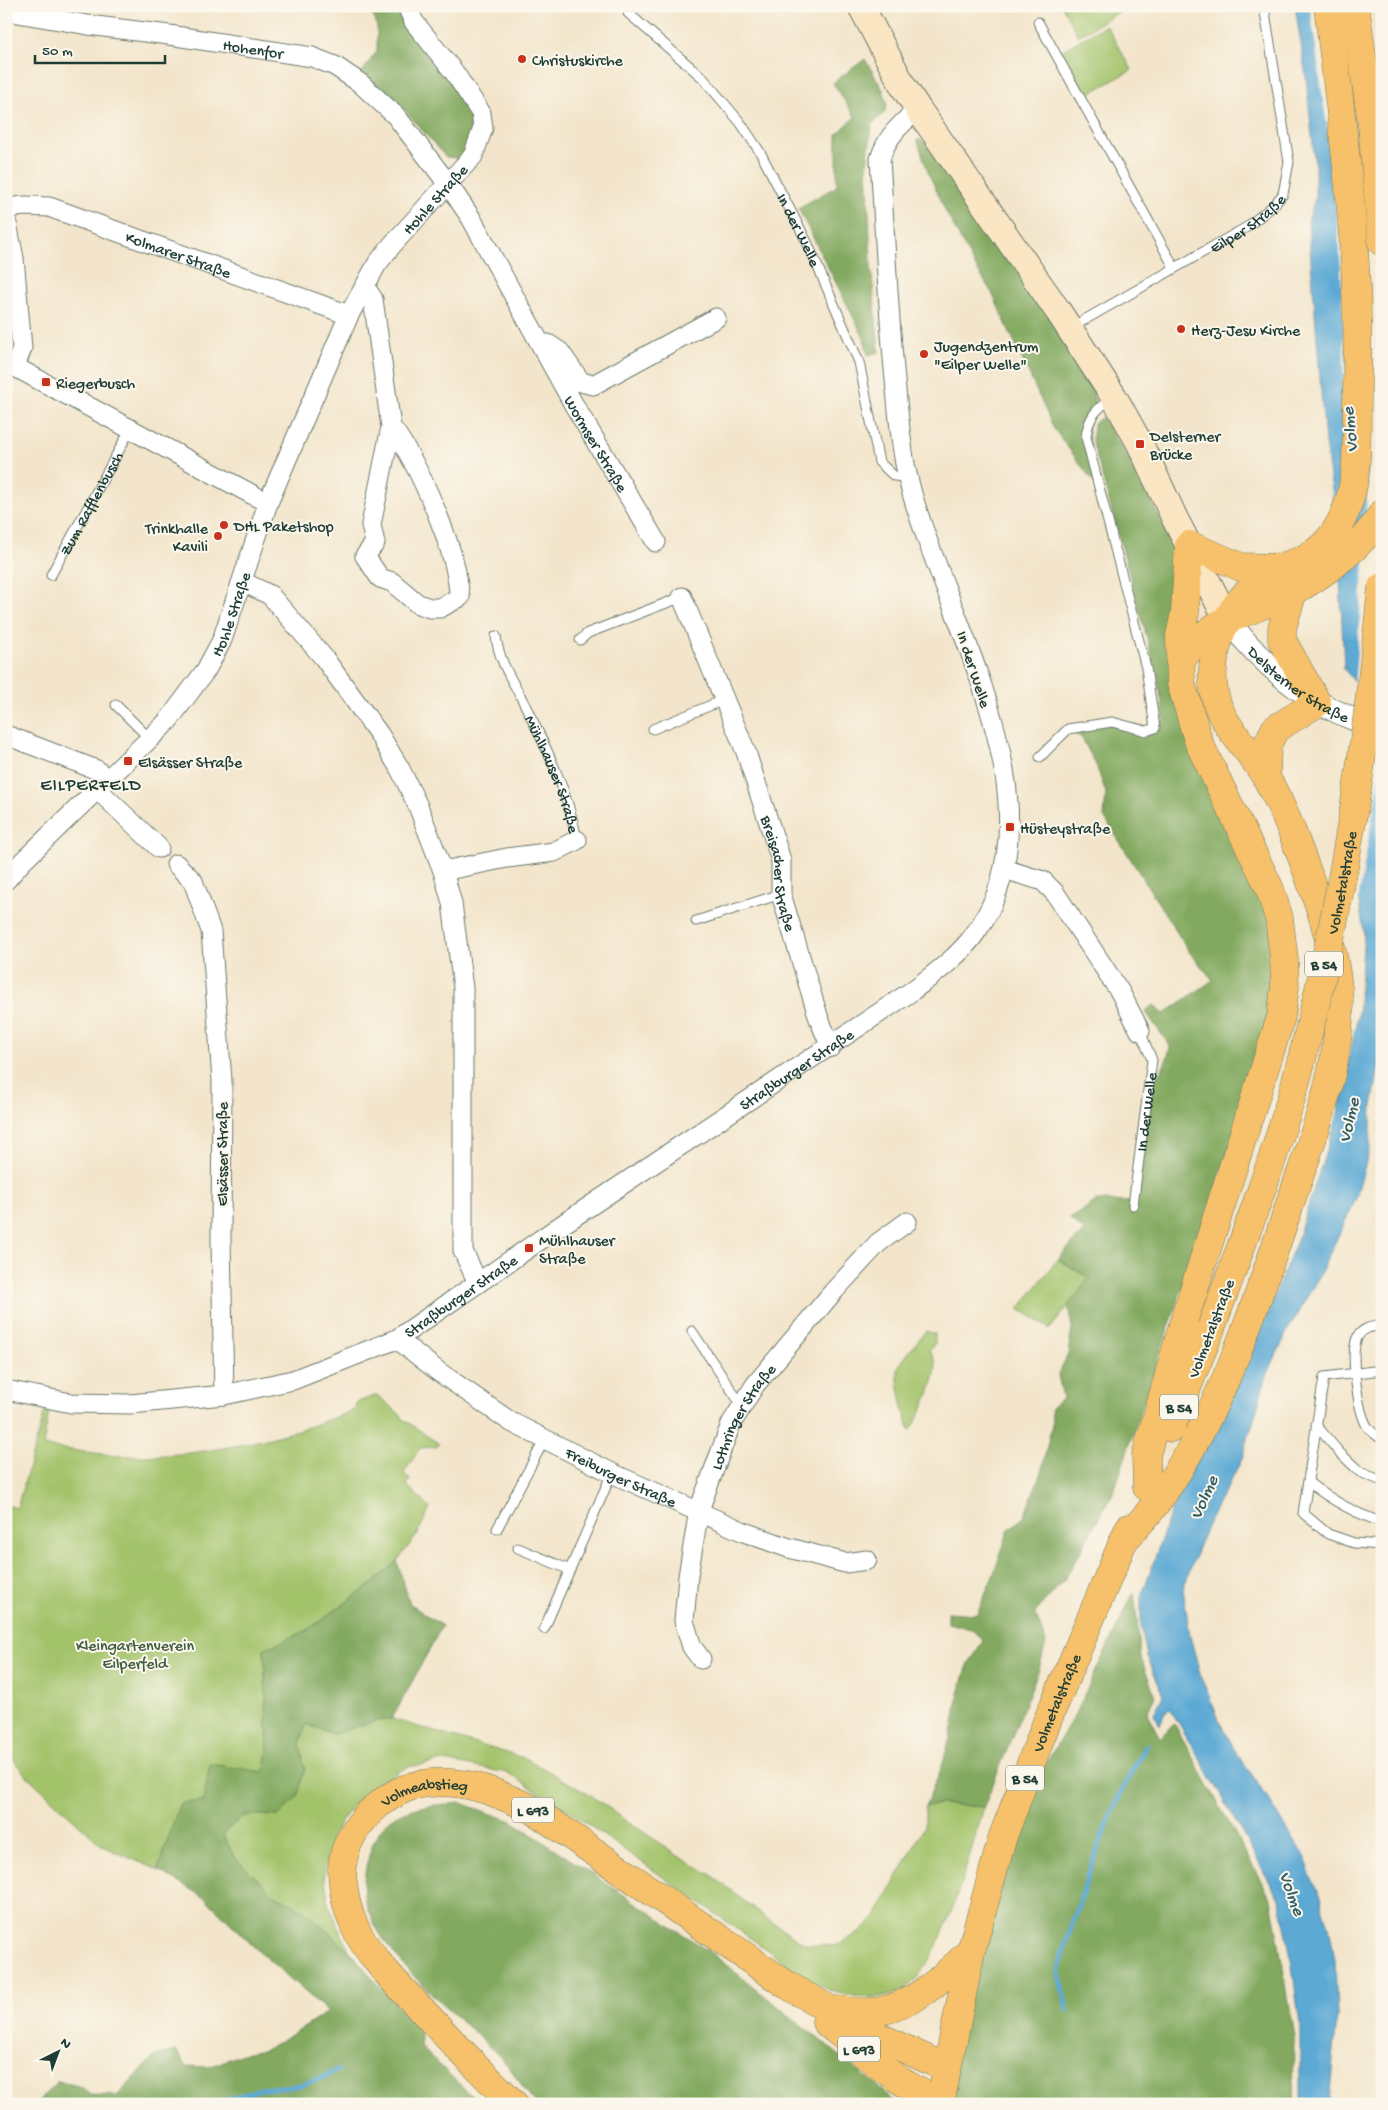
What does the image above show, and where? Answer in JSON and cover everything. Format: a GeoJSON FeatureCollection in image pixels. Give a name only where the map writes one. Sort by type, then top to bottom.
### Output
{"type":"FeatureCollection","features":[{"type":"Feature","properties":{"kind":"main road"},"geometry":{"type":"LineString","coordinates":[[861,6],[903,86],[1069,328],[1114,397],[1140,444],[1227,620]]}},
{"type":"Feature","properties":{"kind":"main road"},"geometry":{"type":"LineString","coordinates":[[1180,662],[1200,636],[1227,620],[1293,592],[1324,558],[1346,512],[1355,477],[1357,316],[1350,216],[1328,6]]}},
{"type":"Feature","properties":{"kind":"main road"},"geometry":{"type":"LineString","coordinates":[[1355,6],[1372,126],[1382,242]]}},
{"type":"Feature","properties":{"kind":"main road"},"geometry":{"type":"LineString","coordinates":[[1122,1543],[1158,1503],[1179,1470],[1214,1402],[1256,1302],[1306,1158],[1330,1077],[1337,1044],[1340,1016],[1338,982],[1323,918],[1289,828],[1266,777],[1234,736],[1217,708],[1212,687],[1213,666],[1227,620],[1247,590],[1280,568],[1301,560],[1347,554],[1375,525],[1382,514]]}},
{"type":"Feature","properties":{"kind":"main road"},"geometry":{"type":"LineString","coordinates":[[1189,545],[1241,567],[1280,568]]}},
{"type":"Feature","properties":{"kind":"main road"},"geometry":{"type":"LineString","coordinates":[[1147,1487],[1146,1455],[1185,1318],[1281,1017],[1285,987],[1279,918],[1270,889],[1199,743],[1183,692],[1180,636],[1185,613],[1189,545]]}},
{"type":"Feature","properties":{"kind":"main road","name":"Volmetalstraße"},"geometry":{"type":"LineString","coordinates":[[940,2103],[971,1951],[1003,1836],[1048,1719],[1147,1487],[1211,1328],[1260,1192],[1295,1082],[1319,987],[1350,836],[1370,706],[1382,587]]}},
{"type":"Feature","properties":{"kind":"main road"},"geometry":{"type":"LineString","coordinates":[[1266,777],[1267,745],[1275,729],[1323,706],[1282,640],[1282,628],[1293,592]]}},
{"type":"Feature","properties":{"kind":"main road","name":"Volmeabstieg"},"geometry":{"type":"LineString","coordinates":[[514,2104],[387,1974],[352,1921],[342,1868],[348,1845],[359,1824],[379,1805],[398,1791],[428,1783],[461,1784],[497,1793],[532,1809],[787,1985],[873,2034],[946,2068]]}},
{"type":"Feature","properties":{"kind":"main road","name":"L 693"},"geometry":{"type":"LineString","coordinates":[[831,2010],[882,2011],[897,2006],[945,1975],[971,1951]]}},
{"type":"Feature","properties":{"kind":"main road","name":"Volmeabstieg"},"geometry":{"type":"LineString","coordinates":[[787,1985],[826,2022],[896,2079],[914,2091],[940,2103]]}},
{"type":"Feature","properties":{"kind":"street","name":"Hohle Straße"},"geometry":{"type":"LineString","coordinates":[[6,880],[22,862],[150,740],[168,721],[206,670],[222,640],[268,503],[349,315],[377,264],[473,156],[483,128],[481,113],[454,72],[414,22],[407,6]]}},
{"type":"Feature","properties":{"kind":"street","name":"Hohenfor"},"geometry":{"type":"LineString","coordinates":[[6,11],[88,25],[178,36],[312,57],[335,66],[360,83],[396,116],[448,184]]}},
{"type":"Feature","properties":{"kind":"street","name":"In der Welle"},"geometry":{"type":"LineString","coordinates":[[918,109],[892,132],[884,144],[880,159],[892,354],[907,477],[929,549],[963,630],[977,672],[1003,767],[1010,808],[1004,869],[990,909]]}},
{"type":"Feature","properties":{"kind":"street","name":"Wormser Straße"},"geometry":{"type":"LineString","coordinates":[[448,184],[492,254],[574,405],[656,542]]}},
{"type":"Feature","properties":{"kind":"street","name":"Kolmarer Straße"},"geometry":{"type":"LineString","coordinates":[[6,208],[25,206],[48,207],[349,315]]}},
{"type":"Feature","properties":{"kind":"street","name":"Zum Rafflenbusch"},"geometry":{"type":"LineString","coordinates":[[6,219],[14,258],[22,348],[11,366],[268,503]]}},
{"type":"Feature","properties":{"kind":"street"},"geometry":{"type":"LineString","coordinates":[[365,287],[373,299],[391,427],[371,525],[375,543],[365,556],[380,578],[392,582],[418,604],[430,608],[440,608],[460,597],[454,563],[431,500],[402,440],[391,427]]}},
{"type":"Feature","properties":{"kind":"street","name":"Wormser Straße"},"geometry":{"type":"LineString","coordinates":[[542,343],[560,352],[581,382],[593,385],[716,318]]}},
{"type":"Feature","properties":{"kind":"street"},"geometry":{"type":"LineString","coordinates":[[243,582],[265,592],[276,602],[324,658],[379,734],[400,769],[418,806],[443,871],[459,943],[463,988],[464,1251],[478,1283]]}},
{"type":"Feature","properties":{"kind":"street","name":"Breisacher Straße"},"geometry":{"type":"LineString","coordinates":[[682,597],[726,699],[746,752],[781,860],[781,894],[819,1019],[831,1047]]}},
{"type":"Feature","properties":{"kind":"street","name":"Delsterner Straße"},"geometry":{"type":"LineString","coordinates":[[1227,620],[1247,645],[1266,663],[1323,706],[1351,720],[1382,728]]}},
{"type":"Feature","properties":{"kind":"street"},"geometry":{"type":"LineString","coordinates":[[6,734],[97,770],[103,785],[159,848]]}},
{"type":"Feature","properties":{"kind":"street","name":"Mühlhauser Straße"},"geometry":{"type":"LineString","coordinates":[[443,871],[507,858],[554,852],[577,840]]}},
{"type":"Feature","properties":{"kind":"street","name":"Elsässer Straße"},"geometry":{"type":"LineString","coordinates":[[176,864],[193,881],[211,931],[222,1081],[221,1239],[224,1395]]}},
{"type":"Feature","properties":{"kind":"street","name":"In der Welle"},"geometry":{"type":"LineString","coordinates":[[1004,869],[1043,882],[1055,893],[1120,992],[1140,1031]]}},
{"type":"Feature","properties":{"kind":"street","name":"Straßburger Straße"},"geometry":{"type":"LineString","coordinates":[[6,1390],[71,1403],[130,1404],[224,1395],[293,1380],[397,1339],[566,1222],[831,1047],[943,967],[974,935],[990,909]]}},
{"type":"Feature","properties":{"kind":"street","name":"Lothringer Straße"},"geometry":{"type":"LineString","coordinates":[[701,1659],[692,1647],[684,1621],[688,1576],[699,1510],[731,1424],[755,1385],[833,1292],[878,1243],[907,1222]]}},
{"type":"Feature","properties":{"kind":"street","name":"Freiburger Straße"},"geometry":{"type":"LineString","coordinates":[[397,1339],[475,1398],[511,1422],[612,1473],[699,1510],[744,1532],[807,1554],[844,1563],[867,1560]]}},
{"type":"Feature","properties":{"kind":"lane","name":"Eilper Straße"},"geometry":{"type":"LineString","coordinates":[[1069,328],[1247,226],[1274,205],[1283,194],[1289,162],[1264,6]]}},
{"type":"Feature","properties":{"kind":"lane","name":"In der Welle"},"geometry":{"type":"LineString","coordinates":[[628,13],[702,77],[740,122],[760,152],[808,242],[859,362],[879,462],[894,476],[907,477]]}},
{"type":"Feature","properties":{"kind":"lane"},"geometry":{"type":"LineString","coordinates":[[1038,22],[1174,267]]}},
{"type":"Feature","properties":{"kind":"lane"},"geometry":{"type":"LineString","coordinates":[[1040,758],[1068,729],[1112,722],[1146,731],[1155,728],[1146,668],[1086,437],[1090,418],[1101,406],[1114,397]]}},
{"type":"Feature","properties":{"kind":"lane","name":"Zum Rafflenbusch"},"geometry":{"type":"LineString","coordinates":[[51,575],[130,430]]}},
{"type":"Feature","properties":{"kind":"lane","name":"Breisacher Straße"},"geometry":{"type":"LineString","coordinates":[[580,640],[588,633],[682,597]]}},
{"type":"Feature","properties":{"kind":"lane","name":"Mühlhauser Straße"},"geometry":{"type":"LineString","coordinates":[[496,636],[498,654],[547,750],[571,807],[577,840]]}},
{"type":"Feature","properties":{"kind":"lane"},"geometry":{"type":"LineString","coordinates":[[654,729],[726,699]]}},
{"type":"Feature","properties":{"kind":"lane"},"geometry":{"type":"LineString","coordinates":[[116,705],[150,740]]}},
{"type":"Feature","properties":{"kind":"lane"},"geometry":{"type":"LineString","coordinates":[[696,921],[781,894]]}},
{"type":"Feature","properties":{"kind":"lane","name":"In der Welle"},"geometry":{"type":"LineString","coordinates":[[1133,1206],[1152,1060],[1140,1031]]}},
{"type":"Feature","properties":{"kind":"lane"},"geometry":{"type":"LineString","coordinates":[[1382,1326],[1367,1328],[1357,1337],[1354,1351],[1362,1411],[1368,1426],[1382,1438]]}},
{"type":"Feature","properties":{"kind":"lane"},"geometry":{"type":"LineString","coordinates":[[692,1331],[742,1406]]}},
{"type":"Feature","properties":{"kind":"lane"},"geometry":{"type":"LineString","coordinates":[[1382,1370],[1324,1377],[1303,1513],[1328,1534],[1354,1543],[1382,1545]]}},
{"type":"Feature","properties":{"kind":"lane"},"geometry":{"type":"LineString","coordinates":[[1316,1425],[1339,1452],[1360,1472],[1382,1481]]}},
{"type":"Feature","properties":{"kind":"lane"},"geometry":{"type":"LineString","coordinates":[[496,1529],[545,1439]]}},
{"type":"Feature","properties":{"kind":"lane"},"geometry":{"type":"LineString","coordinates":[[544,1629],[612,1473]]}},
{"type":"Feature","properties":{"kind":"lane"},"geometry":{"type":"LineString","coordinates":[[1308,1482],[1332,1500],[1356,1514],[1382,1522]]}},
{"type":"Feature","properties":{"kind":"lane"},"geometry":{"type":"LineString","coordinates":[[518,1548],[570,1570]]}},
{"type":"Feature","properties":{"kind":"green space"},"geometry":{"type":"Polygon","coordinates":[[[356,6],[395,6],[403,24],[450,81],[463,101],[471,120],[471,139],[459,158],[446,157],[405,111],[362,72],[377,51],[377,28],[375,19],[370,12],[356,6]]]}},
{"type":"Feature","properties":{"kind":"green space"},"geometry":{"type":"Polygon","coordinates":[[[1062,6],[1129,6],[1078,36],[1062,6]]]}},
{"type":"Feature","properties":{"kind":"green space"},"geometry":{"type":"Polygon","coordinates":[[[1106,25],[1132,70],[1081,98],[1056,54],[1106,25]]]}},
{"type":"Feature","properties":{"kind":"green space"},"geometry":{"type":"Polygon","coordinates":[[[865,59],[883,90],[887,104],[885,112],[872,125],[867,165],[871,264],[879,352],[868,355],[864,338],[798,208],[837,186],[837,134],[855,117],[833,83],[865,59]]]}},
{"type":"Feature","properties":{"kind":"green space"},"geometry":{"type":"Polygon","coordinates":[[[917,139],[944,150],[1087,353],[1096,410],[1087,427],[1098,488],[1054,429],[992,293],[973,263],[946,212],[928,172],[917,139]]]}},
{"type":"Feature","properties":{"kind":"green space"},"geometry":{"type":"Polygon","coordinates":[[[1102,417],[1141,478],[1171,543],[1179,589],[1172,675],[1272,915],[1273,1017],[1114,1491],[1065,1579],[1035,1613],[1046,1642],[1039,1669],[984,1807],[942,1804],[925,1806],[941,1769],[953,1728],[959,1693],[967,1668],[983,1640],[971,1629],[948,1623],[948,1612],[977,1614],[993,1576],[1009,1529],[1024,1517],[1042,1469],[1052,1424],[1051,1408],[1063,1398],[1058,1375],[1068,1354],[1072,1327],[1068,1306],[1089,1278],[1058,1259],[1084,1231],[1070,1219],[1096,1201],[1136,1202],[1154,1081],[1164,1065],[1170,1046],[1145,1011],[1154,1005],[1164,1014],[1213,980],[1190,953],[1104,817],[1106,793],[1096,765],[1082,738],[1068,729],[1112,722],[1155,728],[1164,719],[1160,691],[1146,634],[1092,440],[1094,424],[1102,417]]]}},
{"type":"Feature","properties":{"kind":"green space"},"geometry":{"type":"Polygon","coordinates":[[[1058,1259],[1090,1278],[1050,1329],[1019,1309],[1058,1259]]]}},
{"type":"Feature","properties":{"kind":"green space"},"geometry":{"type":"Polygon","coordinates":[[[926,1331],[935,1334],[935,1343],[929,1351],[935,1361],[936,1368],[932,1386],[910,1431],[903,1409],[898,1369],[926,1331]]]}},
{"type":"Feature","properties":{"kind":"green space","name":"Kleingartenverein Eilperfeld"},"geometry":{"type":"Polygon","coordinates":[[[378,1396],[402,1418],[439,1444],[436,1447],[420,1448],[404,1473],[410,1480],[407,1485],[430,1508],[417,1535],[397,1561],[372,1584],[306,1631],[264,1649],[268,1753],[264,1773],[203,1801],[180,1803],[158,1870],[102,1846],[26,1775],[6,1751],[6,1505],[17,1508],[45,1411],[49,1411],[43,1446],[108,1455],[159,1455],[217,1449],[274,1437],[356,1409],[355,1403],[378,1396]]]}},
{"type":"Feature","properties":{"kind":"green space"},"geometry":{"type":"Polygon","coordinates":[[[397,1561],[410,1604],[442,1626],[392,1719],[375,1721],[333,1734],[306,1724],[300,1745],[305,1769],[297,1798],[278,1816],[253,1815],[241,1819],[235,1822],[223,1835],[234,1857],[273,1894],[305,1911],[350,1952],[421,2033],[421,2047],[480,2104],[35,2104],[58,2081],[82,2087],[90,2095],[117,2096],[155,2056],[176,2051],[187,2066],[209,2067],[242,2054],[264,2050],[328,2012],[254,1947],[205,1898],[158,1870],[180,1803],[203,1801],[210,1764],[264,1772],[268,1753],[264,1649],[306,1631],[372,1584],[397,1561]]]}},
{"type":"Feature","properties":{"kind":"green space"},"geometry":{"type":"Polygon","coordinates":[[[1134,1592],[1141,1658],[1155,1696],[1147,1713],[1160,1738],[1174,1723],[1271,1899],[1294,2031],[1293,2104],[911,2104],[946,2068],[1003,1836],[1075,1714],[1134,1592]]]}},
{"type":"Feature","properties":{"kind":"green space"},"geometry":{"type":"Polygon","coordinates":[[[392,1719],[527,1759],[590,1795],[678,1856],[710,1874],[766,1918],[805,1944],[835,1946],[859,1933],[876,1916],[925,1826],[925,1806],[942,1804],[984,1807],[952,1908],[929,1960],[915,1980],[900,1992],[893,1995],[864,1997],[836,1992],[815,1983],[573,1814],[508,1773],[444,1761],[407,1767],[376,1784],[350,1809],[331,1838],[324,1874],[329,1906],[350,1952],[305,1911],[273,1894],[234,1857],[223,1835],[236,1822],[247,1816],[260,1814],[278,1816],[305,1769],[300,1745],[306,1724],[333,1734],[375,1721],[392,1719]]]}},
{"type":"Feature","properties":{"kind":"green space"},"geometry":{"type":"Polygon","coordinates":[[[461,1803],[512,1821],[710,1952],[885,2092],[895,2104],[537,2104],[502,2059],[423,1986],[404,1965],[387,1944],[373,1922],[365,1900],[364,1882],[367,1863],[376,1837],[384,1825],[405,1811],[432,1805],[461,1803]]]}},
{"type":"Feature","properties":{"kind":"water","name":"Volme"},"geometry":{"type":"Polygon","coordinates":[[[1295,6],[1325,6],[1382,463],[1382,1050],[1372,1106],[1370,1148],[1355,1201],[1317,1280],[1289,1328],[1267,1375],[1242,1459],[1205,1529],[1183,1589],[1190,1636],[1201,1677],[1220,1722],[1237,1754],[1270,1801],[1305,1858],[1329,1926],[1335,1960],[1337,2017],[1329,2104],[1300,2104],[1300,2024],[1290,1952],[1280,1901],[1222,1796],[1169,1707],[1160,1725],[1154,1714],[1163,1695],[1147,1656],[1141,1626],[1141,1598],[1178,1491],[1252,1349],[1296,1243],[1337,1118],[1358,1015],[1364,933],[1348,837],[1358,686],[1344,669],[1340,579],[1332,490],[1325,443],[1308,222],[1315,199],[1315,166],[1306,77],[1295,6]]]}},
{"type":"Feature","properties":{"kind":"pier"},"geometry":{"type":"Polygon","coordinates":[[[1310,6],[1328,6],[1338,63],[1350,533],[1366,518],[1368,456],[1366,244],[1382,438],[1382,761],[1357,907],[1346,837],[1347,772],[1365,553],[1352,563],[1342,481],[1344,331],[1340,252],[1331,155],[1310,6]]]}},
{"type":"Feature","properties":{"kind":"waterway"},"geometry":{"type":"LineString","coordinates":[[1067,2010],[1059,1974],[1061,1958],[1108,1822],[1147,1745]]}},
{"type":"Feature","properties":{"kind":"waterway"},"geometry":{"type":"LineString","coordinates":[[208,2104],[221,2102],[260,2089],[297,2086],[322,2078],[338,2070]]}},
{"type":"Feature","properties":{"kind":"place","name":"Christuskirche"},"geometry":{"type":"Point","coordinates":[522,59]}},
{"type":"Feature","properties":{"kind":"place","name":"Herz-Jesu Kirche"},"geometry":{"type":"Point","coordinates":[1181,329]}},
{"type":"Feature","properties":{"kind":"place","name":"Jugendzentrum \"Eilper Welle\""},"geometry":{"type":"Point","coordinates":[924,354]}},
{"type":"Feature","properties":{"kind":"place","name":"Riegerbusch"},"geometry":{"type":"Point","coordinates":[46,382]}},
{"type":"Feature","properties":{"kind":"place","name":"Delsterner Brücke"},"geometry":{"type":"Point","coordinates":[1140,444]}},
{"type":"Feature","properties":{"kind":"place","name":"DHL Paketshop"},"geometry":{"type":"Point","coordinates":[224,525]}},
{"type":"Feature","properties":{"kind":"place","name":"Trinkhalle Kavili"},"geometry":{"type":"Point","coordinates":[218,536]}},
{"type":"Feature","properties":{"kind":"place","name":"Elsässer Straße"},"geometry":{"type":"Point","coordinates":[128,761]}},
{"type":"Feature","properties":{"kind":"place","name":"Hüsteystraße"},"geometry":{"type":"Point","coordinates":[1010,827]}},
{"type":"Feature","properties":{"kind":"place","name":"Mühlhauser Straße"},"geometry":{"type":"Point","coordinates":[529,1248]}},
{"type":"Feature","properties":{"kind":"district","name":"EILPERFELD"},"geometry":{"type":"Point","coordinates":[91,784]}}]}
